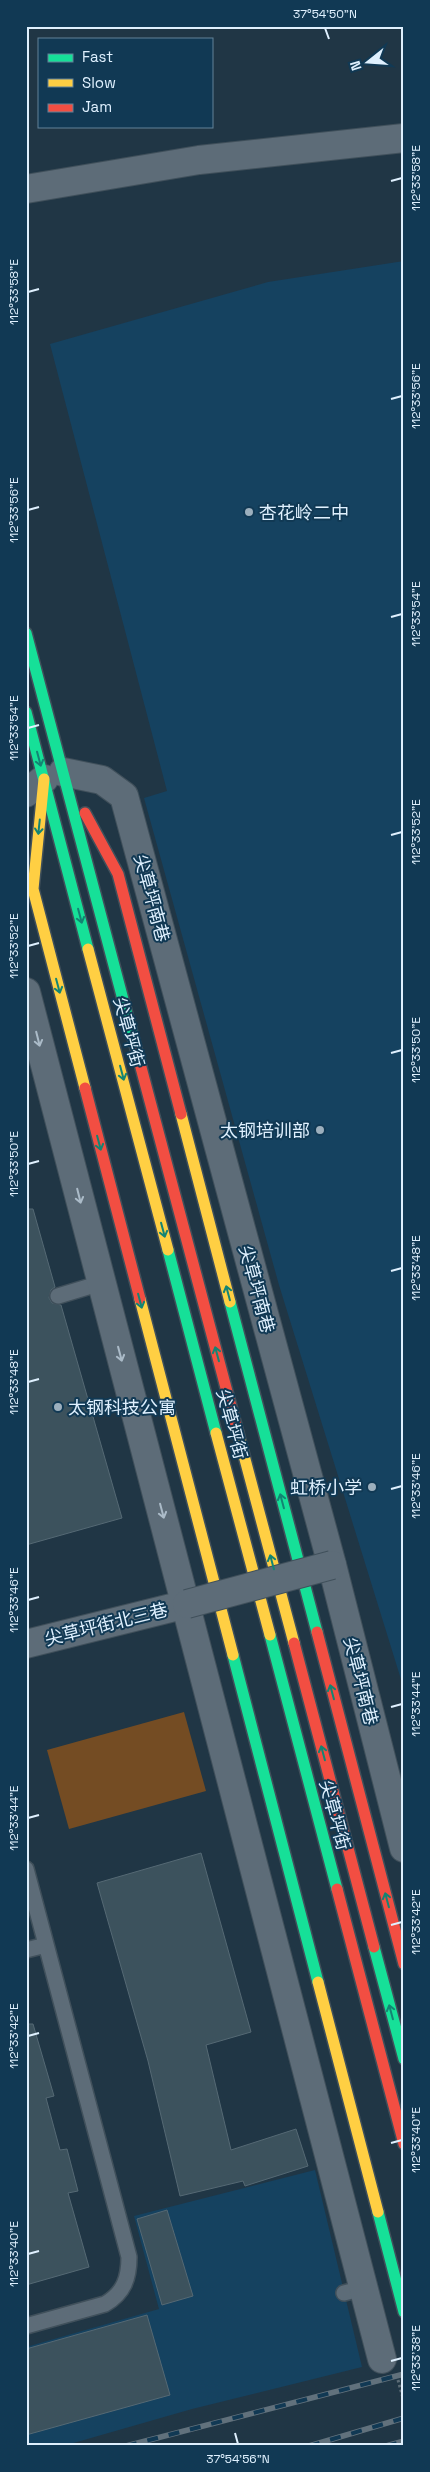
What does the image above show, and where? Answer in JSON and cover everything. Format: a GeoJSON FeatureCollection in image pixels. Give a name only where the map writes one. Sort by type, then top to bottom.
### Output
{"type":"FeatureCollection","features":[{"type":"Feature","properties":{"kind":"main road","name":"尖草坪街"},"geometry":{"type":"LineString","coordinates":[[26,633],[44,781],[404,2059]]}},
{"type":"Feature","properties":{"kind":"main road","name":"尖草坪街"},"geometry":{"type":"LineString","coordinates":[[26,712],[404,2144]]}},
{"type":"Feature","properties":{"kind":"main road"},"geometry":{"type":"LineString","coordinates":[[44,781],[118,874],[404,1964]]}},
{"type":"Feature","properties":{"kind":"main road"},"geometry":{"type":"LineString","coordinates":[[44,781],[32,889],[404,2312]]}},
{"type":"Feature","properties":{"kind":"street"},"geometry":{"type":"LineString","coordinates":[[26,189],[198,160],[404,138]]}},
{"type":"Feature","properties":{"kind":"street","name":"尖草坪南巷"},"geometry":{"type":"LineString","coordinates":[[44,781],[102,780],[124,796],[332,1565],[404,1848]]}},
{"type":"Feature","properties":{"kind":"street"},"geometry":{"type":"LineString","coordinates":[[26,992],[101,1283],[187,1604],[354,2290],[382,2359]]}},
{"type":"Feature","properties":{"kind":"street","name":"尖草坪街北三巷"},"geometry":{"type":"LineString","coordinates":[[26,1644],[187,1604],[332,1565]]}},
{"type":"Feature","properties":{"kind":"lane"},"geometry":{"type":"LineString","coordinates":[[58,1296],[101,1283]]}},
{"type":"Feature","properties":{"kind":"lane"},"geometry":{"type":"LineString","coordinates":[[26,1869],[31,1907],[46,1944],[129,2257],[129,2270],[122,2290],[105,2304],[26,2326]]}},
{"type":"Feature","properties":{"kind":"lane"},"geometry":{"type":"LineString","coordinates":[[26,1950],[46,1944]]}},
{"type":"Feature","properties":{"kind":"shaded area","name":"杏花岭二中"},"geometry":{"type":"Polygon","coordinates":[[[404,261],[404,1689],[279,1285],[144,798],[167,791],[50,344],[268,282],[404,261]]]}},
{"type":"Feature","properties":{"kind":"shaded area"},"geometry":{"type":"Polygon","coordinates":[[[184,1712],[206,1791],[69,1829],[47,1750],[184,1712]]]}},
{"type":"Feature","properties":{"kind":"shaded area"},"geometry":{"type":"Polygon","coordinates":[[[315,2170],[362,2367],[192,2409],[63,2446],[26,2446],[26,2347],[159,2309],[134,2216],[315,2170]]]}},
{"type":"Feature","properties":{"kind":"building","name":"太钢科技公寓"},"geometry":{"type":"Polygon","coordinates":[[[26,1209],[33,1209],[55,1287],[51,1290],[49,1298],[52,1303],[61,1305],[122,1518],[26,1545],[26,1209]]]}},
{"type":"Feature","properties":{"kind":"building"},"geometry":{"type":"Polygon","coordinates":[[[201,1853],[251,2032],[206,2045],[231,2150],[296,2129],[308,2166],[245,2186],[243,2181],[180,2196],[148,2061],[97,1883],[201,1853]]]}},
{"type":"Feature","properties":{"kind":"building"},"geometry":{"type":"Polygon","coordinates":[[[26,2024],[33,2024],[54,2096],[46,2098],[60,2150],[67,2149],[78,2191],[68,2193],[89,2267],[26,2285],[26,2024]]]}},
{"type":"Feature","properties":{"kind":"building"},"geometry":{"type":"Polygon","coordinates":[[[167,2210],[193,2296],[162,2305],[137,2219],[167,2210]]]}},
{"type":"Feature","properties":{"kind":"building"},"geometry":{"type":"Polygon","coordinates":[[[147,2315],[170,2395],[26,2435],[26,2349],[147,2315]]]}},
{"type":"Feature","properties":{"kind":"railway"},"geometry":{"type":"LineString","coordinates":[[126,2446],[404,2374]]}},
{"type":"Feature","properties":{"kind":"railway"},"geometry":{"type":"LineString","coordinates":[[309,2446],[404,2418]]}},
{"type":"Feature","properties":{"kind":"railway"},"geometry":{"type":"LineString","coordinates":[[386,2446],[404,2441]]}},
{"type":"Feature","properties":{"kind":"traffic: fast"},"geometry":{"type":"LineString","coordinates":[[26,633],[134,1041]]}},
{"type":"Feature","properties":{"kind":"traffic: fast"},"geometry":{"type":"LineString","coordinates":[[26,712],[88,949]]}},
{"type":"Feature","properties":{"kind":"traffic: fast"},"geometry":{"type":"LineString","coordinates":[[168,1250],[216,1433]]}},
{"type":"Feature","properties":{"kind":"traffic: fast"},"geometry":{"type":"LineString","coordinates":[[230,1302],[317,1632]]}},
{"type":"Feature","properties":{"kind":"traffic: fast"},"geometry":{"type":"LineString","coordinates":[[270,1635],[337,1889]]}},
{"type":"Feature","properties":{"kind":"traffic: fast"},"geometry":{"type":"LineString","coordinates":[[233,1655],[318,1982]]}},
{"type":"Feature","properties":{"kind":"traffic: fast"},"geometry":{"type":"LineString","coordinates":[[374,1947],[404,2059]]}},
{"type":"Feature","properties":{"kind":"traffic: fast"},"geometry":{"type":"LineString","coordinates":[[378,2212],[404,2312]]}},
{"type":"Feature","properties":{"kind":"traffic: slow"},"geometry":{"type":"LineString","coordinates":[[44,779],[33,889],[85,1088]]}},
{"type":"Feature","properties":{"kind":"traffic: slow"},"geometry":{"type":"LineString","coordinates":[[88,949],[168,1250]]}},
{"type":"Feature","properties":{"kind":"traffic: slow"},"geometry":{"type":"LineString","coordinates":[[181,1114],[230,1302]]}},
{"type":"Feature","properties":{"kind":"traffic: slow"},"geometry":{"type":"LineString","coordinates":[[140,1299],[233,1655]]}},
{"type":"Feature","properties":{"kind":"traffic: slow"},"geometry":{"type":"LineString","coordinates":[[216,1433],[270,1635]]}},
{"type":"Feature","properties":{"kind":"traffic: slow"},"geometry":{"type":"LineString","coordinates":[[238,1433],[294,1643]]}},
{"type":"Feature","properties":{"kind":"traffic: slow"},"geometry":{"type":"LineString","coordinates":[[318,1982],[378,2212]]}},
{"type":"Feature","properties":{"kind":"traffic: jam"},"geometry":{"type":"LineString","coordinates":[[85,813],[118,874],[181,1114]]}},
{"type":"Feature","properties":{"kind":"traffic: jam"},"geometry":{"type":"LineString","coordinates":[[134,1041],[238,1433]]}},
{"type":"Feature","properties":{"kind":"traffic: jam"},"geometry":{"type":"LineString","coordinates":[[85,1088],[140,1299]]}},
{"type":"Feature","properties":{"kind":"traffic: jam"},"geometry":{"type":"LineString","coordinates":[[317,1632],[404,1964]]}},
{"type":"Feature","properties":{"kind":"traffic: jam"},"geometry":{"type":"LineString","coordinates":[[294,1643],[374,1947]]}},
{"type":"Feature","properties":{"kind":"traffic: jam"},"geometry":{"type":"LineString","coordinates":[[337,1889],[404,2144]]}},
{"type":"Feature","properties":{"kind":"place","name":"杏花岭二中"},"geometry":{"type":"Point","coordinates":[249,512]}},
{"type":"Feature","properties":{"kind":"place","name":"太钢培训部"},"geometry":{"type":"Point","coordinates":[320,1130]}},
{"type":"Feature","properties":{"kind":"place","name":"太钢科技公寓"},"geometry":{"type":"Point","coordinates":[58,1407]}},
{"type":"Feature","properties":{"kind":"place","name":"虹桥小学"},"geometry":{"type":"Point","coordinates":[372,1487]}}]}
